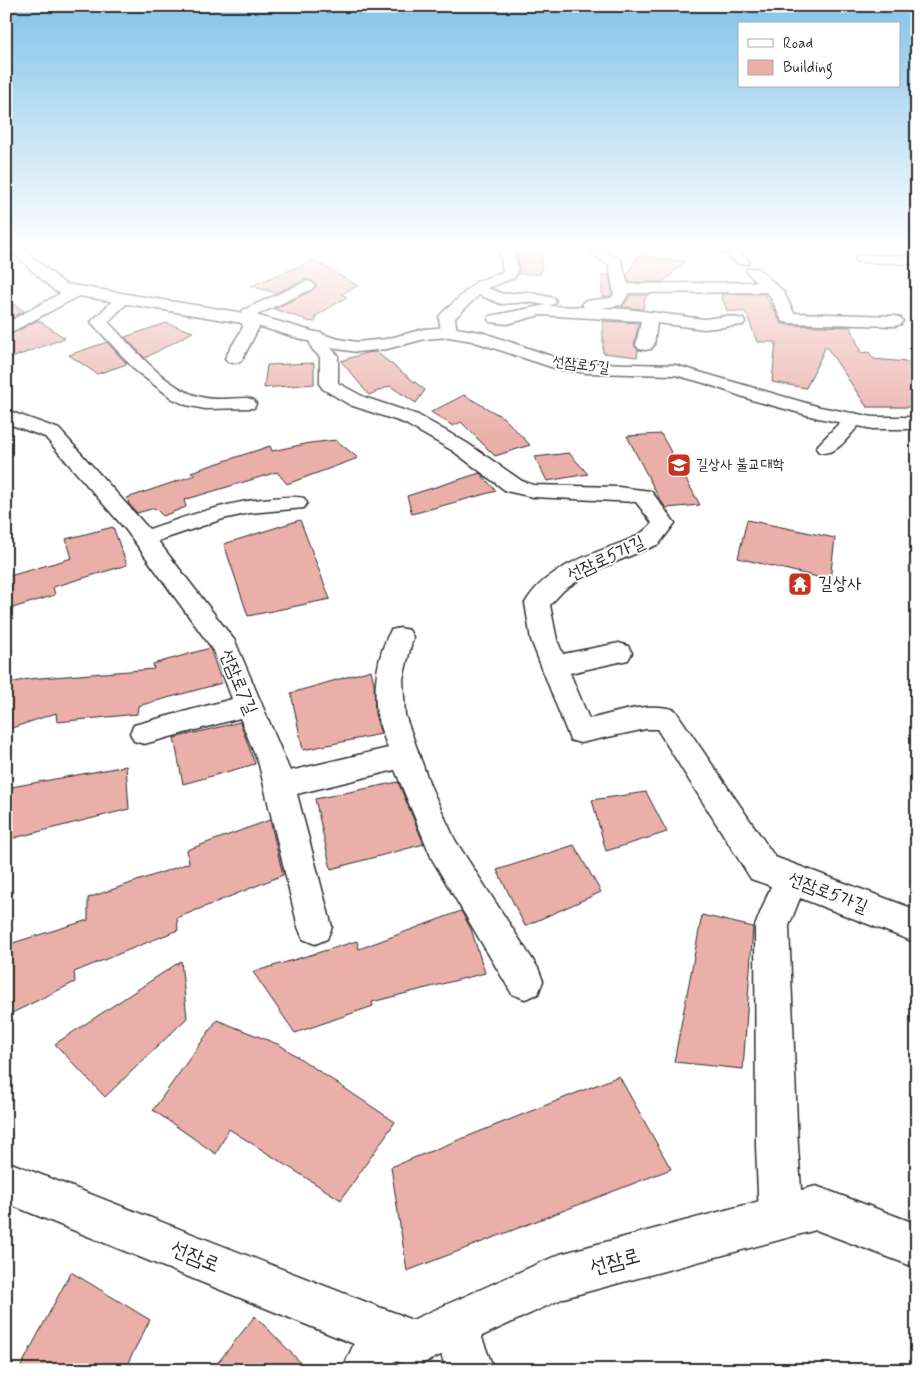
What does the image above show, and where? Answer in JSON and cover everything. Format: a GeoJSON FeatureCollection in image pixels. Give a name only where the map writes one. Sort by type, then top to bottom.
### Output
{"type":"FeatureCollection","features":[{"type":"Feature","properties":{"kind":"street"},"geometry":{"type":"LineString","coordinates":[[6,330],[38,312]]}},
{"type":"Feature","properties":{"kind":"street"},"geometry":{"type":"LineString","coordinates":[[109,312],[99,322],[154,377],[174,393],[195,402],[248,404]]}},
{"type":"Feature","properties":{"kind":"street","name":"선잠로5길"},"geometry":{"type":"LineString","coordinates":[[206,312],[248,319],[338,344],[357,347],[387,344],[424,334],[449,332],[475,336],[557,364],[587,368],[675,370],[818,412],[873,423],[917,423]]}},
{"type":"Feature","properties":{"kind":"street"},"geometry":{"type":"LineString","coordinates":[[234,358],[250,327],[248,319],[252,312]]}},
{"type":"Feature","properties":{"kind":"street"},"geometry":{"type":"LineString","coordinates":[[449,332],[447,317],[452,312]]}},
{"type":"Feature","properties":{"kind":"street"},"geometry":{"type":"LineString","coordinates":[[475,336],[507,312]]}},
{"type":"Feature","properties":{"kind":"street"},"geometry":{"type":"LineString","coordinates":[[496,319],[507,319],[532,312]]}},
{"type":"Feature","properties":{"kind":"street"},"geometry":{"type":"LineString","coordinates":[[588,312],[627,314],[704,324],[727,321],[738,322]]}},
{"type":"Feature","properties":{"kind":"street"},"geometry":{"type":"LineString","coordinates":[[785,312],[788,318],[896,321]]}},
{"type":"Feature","properties":{"kind":"street"},"geometry":{"type":"LineString","coordinates":[[645,345],[650,317]]}},
{"type":"Feature","properties":{"kind":"street","name":"선잠로5가길"},"geometry":{"type":"LineString","coordinates":[[316,337],[321,348],[329,355],[329,385],[356,401],[411,419],[460,447],[514,486],[533,491],[618,493],[644,496],[664,523],[651,539],[583,566],[555,584],[537,603],[544,640],[580,732],[646,718],[665,718],[763,868],[917,927]]}},
{"type":"Feature","properties":{"kind":"street","name":"선잠로7길"},"geometry":{"type":"LineString","coordinates":[[6,416],[52,433],[144,538],[226,648],[274,765],[315,928]]}},
{"type":"Feature","properties":{"kind":"street"},"geometry":{"type":"LineString","coordinates":[[826,448],[854,419]]}},
{"type":"Feature","properties":{"kind":"street"},"geometry":{"type":"LineString","coordinates":[[144,538],[216,514],[250,506],[296,503]]}},
{"type":"Feature","properties":{"kind":"street"},"geometry":{"type":"LineString","coordinates":[[400,637],[390,680],[392,715],[415,785],[443,849],[525,981]]}},
{"type":"Feature","properties":{"kind":"street"},"geometry":{"type":"LineString","coordinates":[[554,666],[619,653]]}},
{"type":"Feature","properties":{"kind":"street"},"geometry":{"type":"LineString","coordinates":[[144,733],[248,705]]}},
{"type":"Feature","properties":{"kind":"street"},"geometry":{"type":"LineString","coordinates":[[280,786],[405,756]]}},
{"type":"Feature","properties":{"kind":"street"},"geometry":{"type":"LineString","coordinates":[[781,1217],[777,1147],[772,926],[790,879]]}},
{"type":"Feature","properties":{"kind":"street","name":"선잠로"},"geometry":{"type":"LineString","coordinates":[[6,1182],[375,1351],[413,1344],[560,1277],[816,1208],[917,1246]]}},
{"type":"Feature","properties":{"kind":"street"},"geometry":{"type":"LineString","coordinates":[[455,1324],[470,1370]]}},
{"type":"Feature","properties":{"kind":"building"},"geometry":{"type":"Polygon","coordinates":[[[6,312],[22,312],[6,321],[6,312]]]}},
{"type":"Feature","properties":{"kind":"building"},"geometry":{"type":"Polygon","coordinates":[[[284,312],[322,312],[316,316],[315,322],[284,312]]]}},
{"type":"Feature","properties":{"kind":"building"},"geometry":{"type":"Polygon","coordinates":[[[746,312],[775,312],[781,323],[788,325],[851,327],[861,353],[869,352],[874,359],[917,363],[917,407],[867,407],[826,346],[806,388],[772,382],[776,342],[757,342],[746,312]]]}},
{"type":"Feature","properties":{"kind":"building"},"geometry":{"type":"Polygon","coordinates":[[[38,320],[65,338],[6,360],[6,337],[38,320]]]}},
{"type":"Feature","properties":{"kind":"building"},"geometry":{"type":"Polygon","coordinates":[[[603,321],[639,323],[634,345],[638,350],[637,357],[603,353],[603,321]]]}},
{"type":"Feature","properties":{"kind":"building"},"geometry":{"type":"Polygon","coordinates":[[[166,323],[193,332],[145,358],[125,337],[166,323]]]}},
{"type":"Feature","properties":{"kind":"building"},"geometry":{"type":"Polygon","coordinates":[[[107,342],[127,364],[97,374],[69,355],[107,342]]]}},
{"type":"Feature","properties":{"kind":"building"},"geometry":{"type":"Polygon","coordinates":[[[376,352],[425,390],[416,403],[390,386],[369,395],[341,361],[366,353],[376,352]]]}},
{"type":"Feature","properties":{"kind":"building"},"geometry":{"type":"Polygon","coordinates":[[[314,363],[314,384],[264,388],[267,365],[314,363]]]}},
{"type":"Feature","properties":{"kind":"building"},"geometry":{"type":"Polygon","coordinates":[[[464,395],[504,418],[530,445],[495,456],[461,422],[453,426],[431,412],[464,395]]]}},
{"type":"Feature","properties":{"kind":"building"},"geometry":{"type":"Polygon","coordinates":[[[661,434],[700,505],[666,508],[627,436],[661,434]]]}},
{"type":"Feature","properties":{"kind":"building"},"geometry":{"type":"Polygon","coordinates":[[[336,440],[358,458],[287,484],[277,472],[184,500],[186,507],[163,516],[155,508],[137,513],[129,504],[127,498],[195,475],[191,472],[270,446],[272,451],[336,440]]]}},
{"type":"Feature","properties":{"kind":"building"},"geometry":{"type":"Polygon","coordinates":[[[569,453],[588,474],[547,481],[535,457],[569,453]]]}},
{"type":"Feature","properties":{"kind":"building"},"geometry":{"type":"Polygon","coordinates":[[[480,473],[496,491],[412,514],[407,496],[480,473]]]}},
{"type":"Feature","properties":{"kind":"building"},"geometry":{"type":"Polygon","coordinates":[[[300,520],[330,599],[248,616],[224,544],[300,520]]]}},
{"type":"Feature","properties":{"kind":"building"},"geometry":{"type":"Polygon","coordinates":[[[747,520],[835,538],[830,580],[738,558],[747,520]]]}},
{"type":"Feature","properties":{"kind":"building"},"geometry":{"type":"Polygon","coordinates":[[[113,527],[127,565],[53,587],[55,595],[6,610],[6,577],[72,558],[66,539],[113,527]]]}},
{"type":"Feature","properties":{"kind":"building"},"geometry":{"type":"Polygon","coordinates":[[[210,648],[222,683],[138,706],[137,714],[57,722],[56,713],[6,730],[6,684],[28,679],[154,669],[153,664],[210,648]]]}},
{"type":"Feature","properties":{"kind":"building"},"geometry":{"type":"Polygon","coordinates":[[[371,670],[374,683],[375,714],[381,734],[303,750],[291,693],[371,670]]]}},
{"type":"Feature","properties":{"kind":"building"},"geometry":{"type":"Polygon","coordinates":[[[240,722],[255,764],[183,784],[174,738],[240,722]]]}},
{"type":"Feature","properties":{"kind":"building"},"geometry":{"type":"Polygon","coordinates":[[[126,766],[129,809],[6,840],[6,788],[126,766]]]}},
{"type":"Feature","properties":{"kind":"building"},"geometry":{"type":"Polygon","coordinates":[[[398,782],[424,844],[331,869],[315,799],[398,782]]]}},
{"type":"Feature","properties":{"kind":"building"},"geometry":{"type":"Polygon","coordinates":[[[646,792],[667,832],[606,851],[592,800],[646,792]]]}},
{"type":"Feature","properties":{"kind":"building"},"geometry":{"type":"Polygon","coordinates":[[[270,820],[283,875],[177,918],[178,930],[74,972],[75,982],[6,1016],[6,945],[88,920],[88,898],[189,863],[187,850],[270,820]]]}},
{"type":"Feature","properties":{"kind":"building"},"geometry":{"type":"Polygon","coordinates":[[[574,845],[601,892],[525,926],[497,870],[574,845]]]}},
{"type":"Feature","properties":{"kind":"building"},"geometry":{"type":"Polygon","coordinates":[[[461,911],[471,929],[485,973],[372,1002],[373,1006],[295,1033],[253,972],[357,941],[359,949],[461,911]]]}},
{"type":"Feature","properties":{"kind":"building"},"geometry":{"type":"Polygon","coordinates":[[[702,915],[753,927],[743,1069],[674,1062],[702,915]]]}},
{"type":"Feature","properties":{"kind":"building"},"geometry":{"type":"Polygon","coordinates":[[[181,961],[187,1018],[105,1097],[55,1044],[181,961]]]}},
{"type":"Feature","properties":{"kind":"building"},"geometry":{"type":"Polygon","coordinates":[[[217,1020],[280,1045],[395,1122],[341,1200],[229,1129],[216,1154],[153,1110],[217,1020]]]}},
{"type":"Feature","properties":{"kind":"building"},"geometry":{"type":"Polygon","coordinates":[[[619,1076],[671,1169],[407,1271],[391,1167],[619,1076]]]}},
{"type":"Feature","properties":{"kind":"building"},"geometry":{"type":"Polygon","coordinates":[[[71,1272],[150,1320],[124,1370],[19,1370],[71,1272]]]}},
{"type":"Feature","properties":{"kind":"building"},"geometry":{"type":"Polygon","coordinates":[[[255,1316],[308,1370],[212,1370],[255,1316]]]}},
{"type":"Feature","properties":{"kind":"place","name":"길상사 불교대학"},"geometry":{"type":"Point","coordinates":[679,465]}},
{"type":"Feature","properties":{"kind":"place","name":"길상사"},"geometry":{"type":"Point","coordinates":[800,584]}}]}
